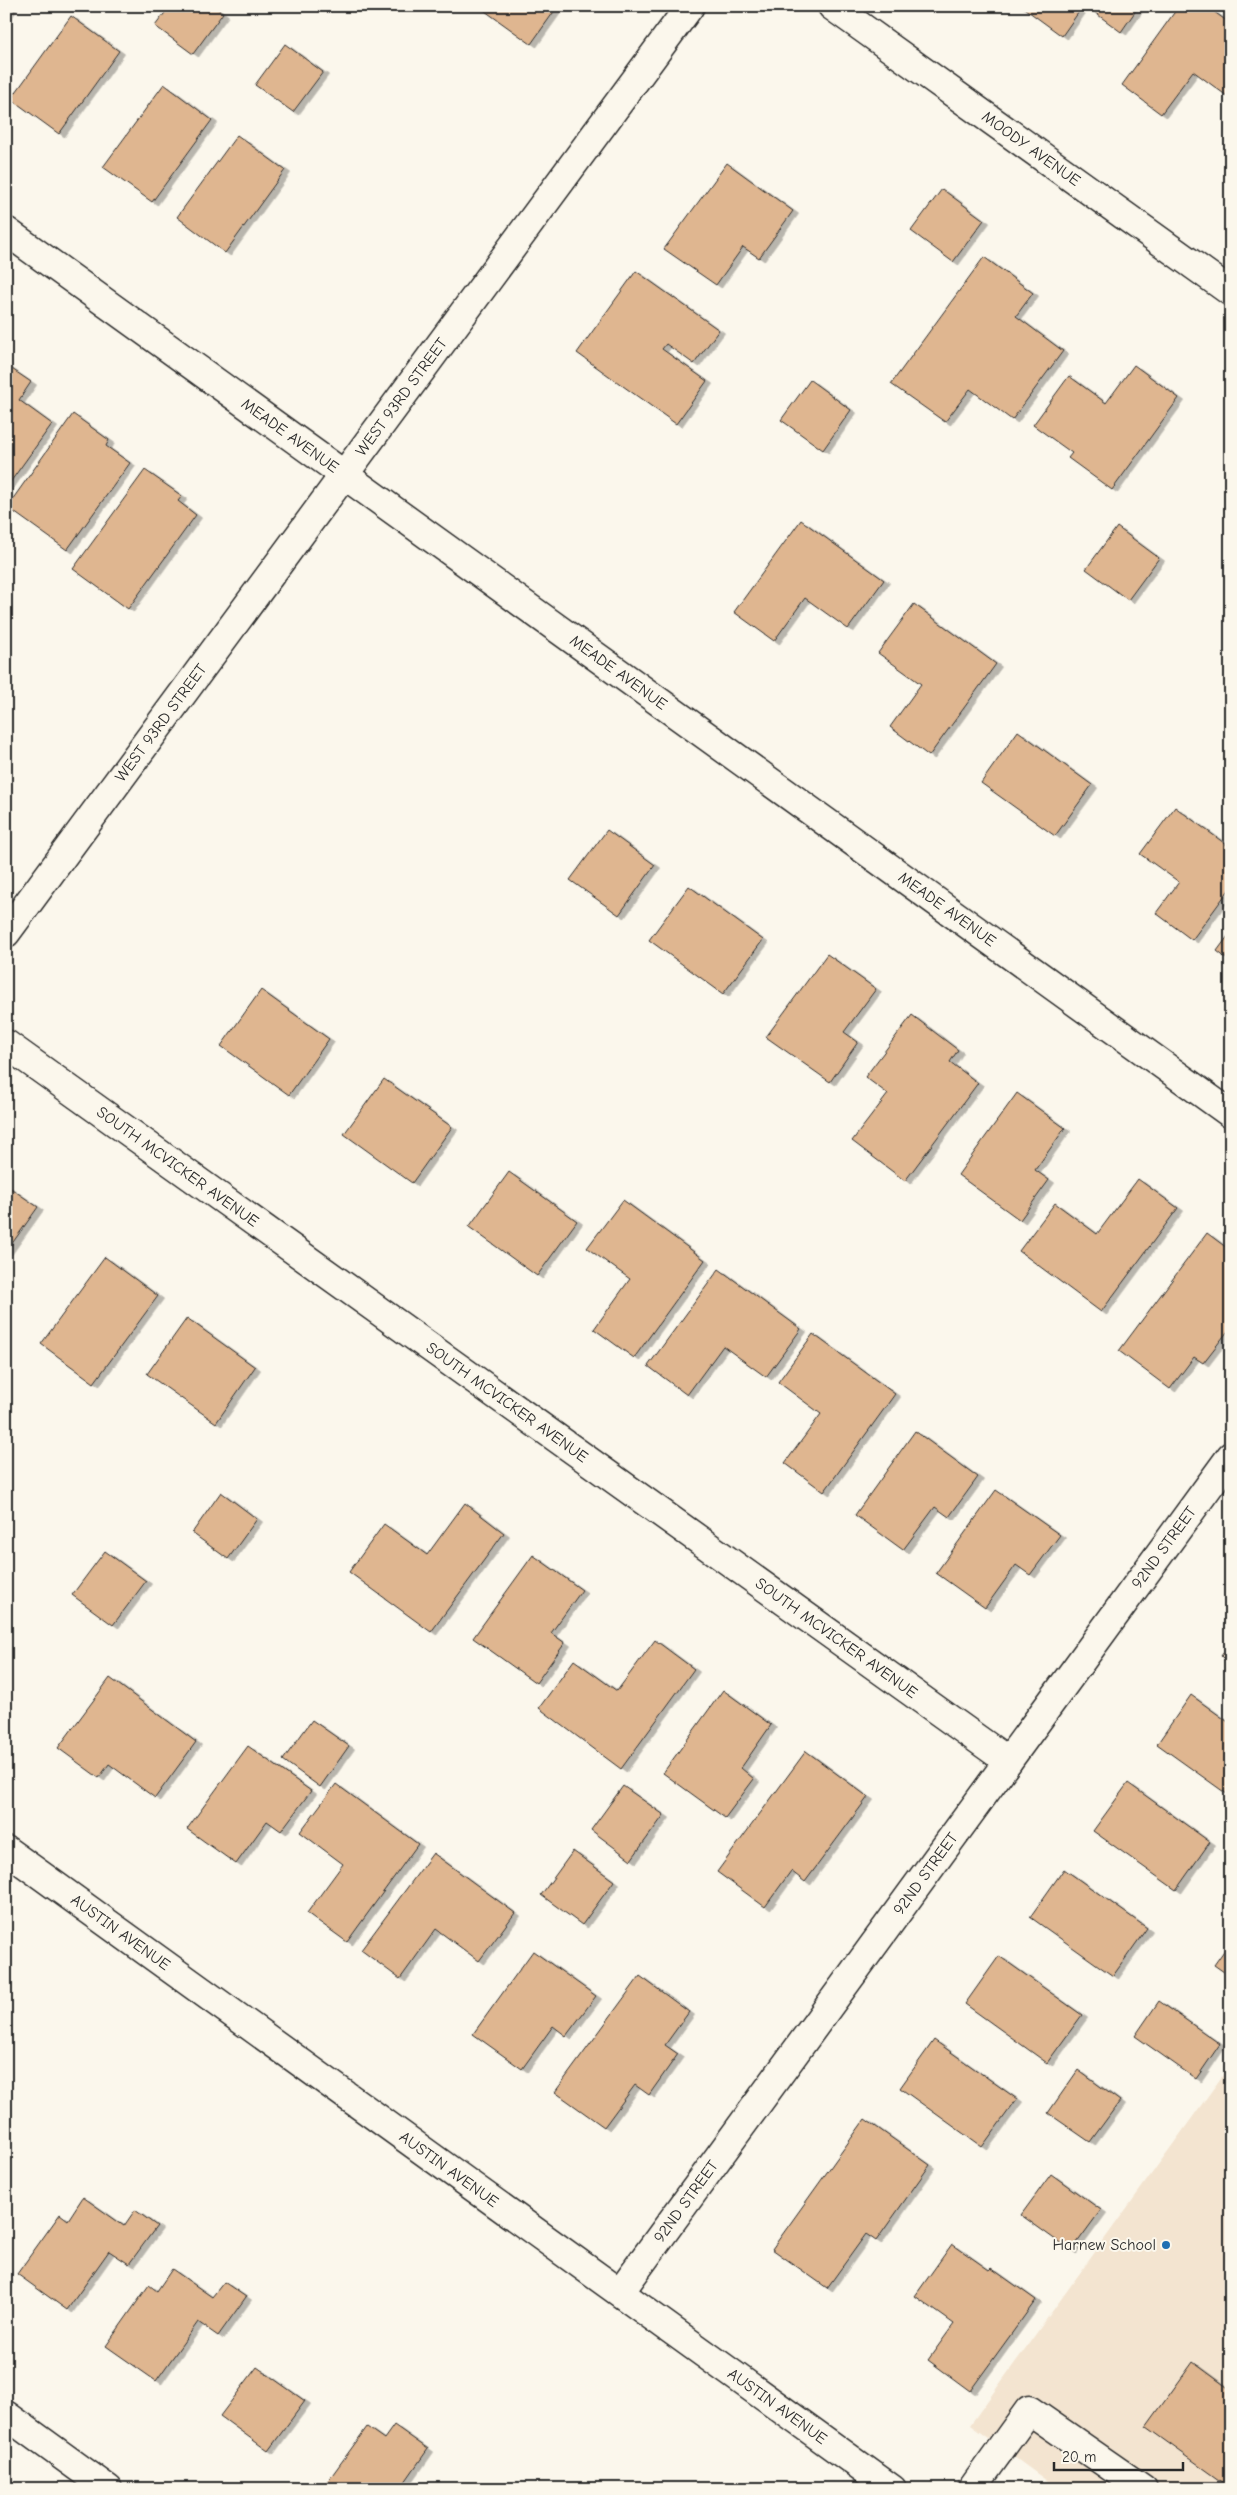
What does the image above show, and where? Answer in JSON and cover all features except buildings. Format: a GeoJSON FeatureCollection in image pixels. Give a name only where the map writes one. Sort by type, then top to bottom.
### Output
{"type":"FeatureCollection","features":[{"type":"Feature","properties":{"kind":"street","name":"WEST 93RD STREET"},"geometry":{"type":"LineString","coordinates":[[6,933],[690,6]]}},
{"type":"Feature","properties":{"kind":"street","name":"MOODY AVENUE"},"geometry":{"type":"LineString","coordinates":[[832,6],[1231,292]]}},
{"type":"Feature","properties":{"kind":"street","name":"MEADE AVENUE"},"geometry":{"type":"LineString","coordinates":[[6,231],[1231,1114]]}},
{"type":"Feature","properties":{"kind":"street","name":"SOUTH MCVICKER AVENUE"},"geometry":{"type":"LineString","coordinates":[[6,1044],[1008,1761]]}},
{"type":"Feature","properties":{"kind":"street","name":"92ND STREET"},"geometry":{"type":"LineString","coordinates":[[620,2292],[1231,1456]]}},
{"type":"Feature","properties":{"kind":"street","name":"AUSTIN AVENUE"},"geometry":{"type":"LineString","coordinates":[[6,1850],[892,2489]]}},
{"type":"Feature","properties":{"kind":"street"},"geometry":{"type":"LineString","coordinates":[[972,2489],[1029,2410],[1143,2489]]}},
{"type":"Feature","properties":{"kind":"street"},"geometry":{"type":"LineString","coordinates":[[6,2416],[108,2489]]}},
{"type":"Feature","properties":{"kind":"shaded area","name":"Harnew School"},"geometry":{"type":"Polygon","coordinates":[[[1231,2064],[1231,2489],[1058,2489],[970,2425],[1231,2064]]]}},
{"type":"Feature","properties":{"kind":"place","name":"Harnew School"},"geometry":{"type":"Point","coordinates":[1166,2245]}}]}
